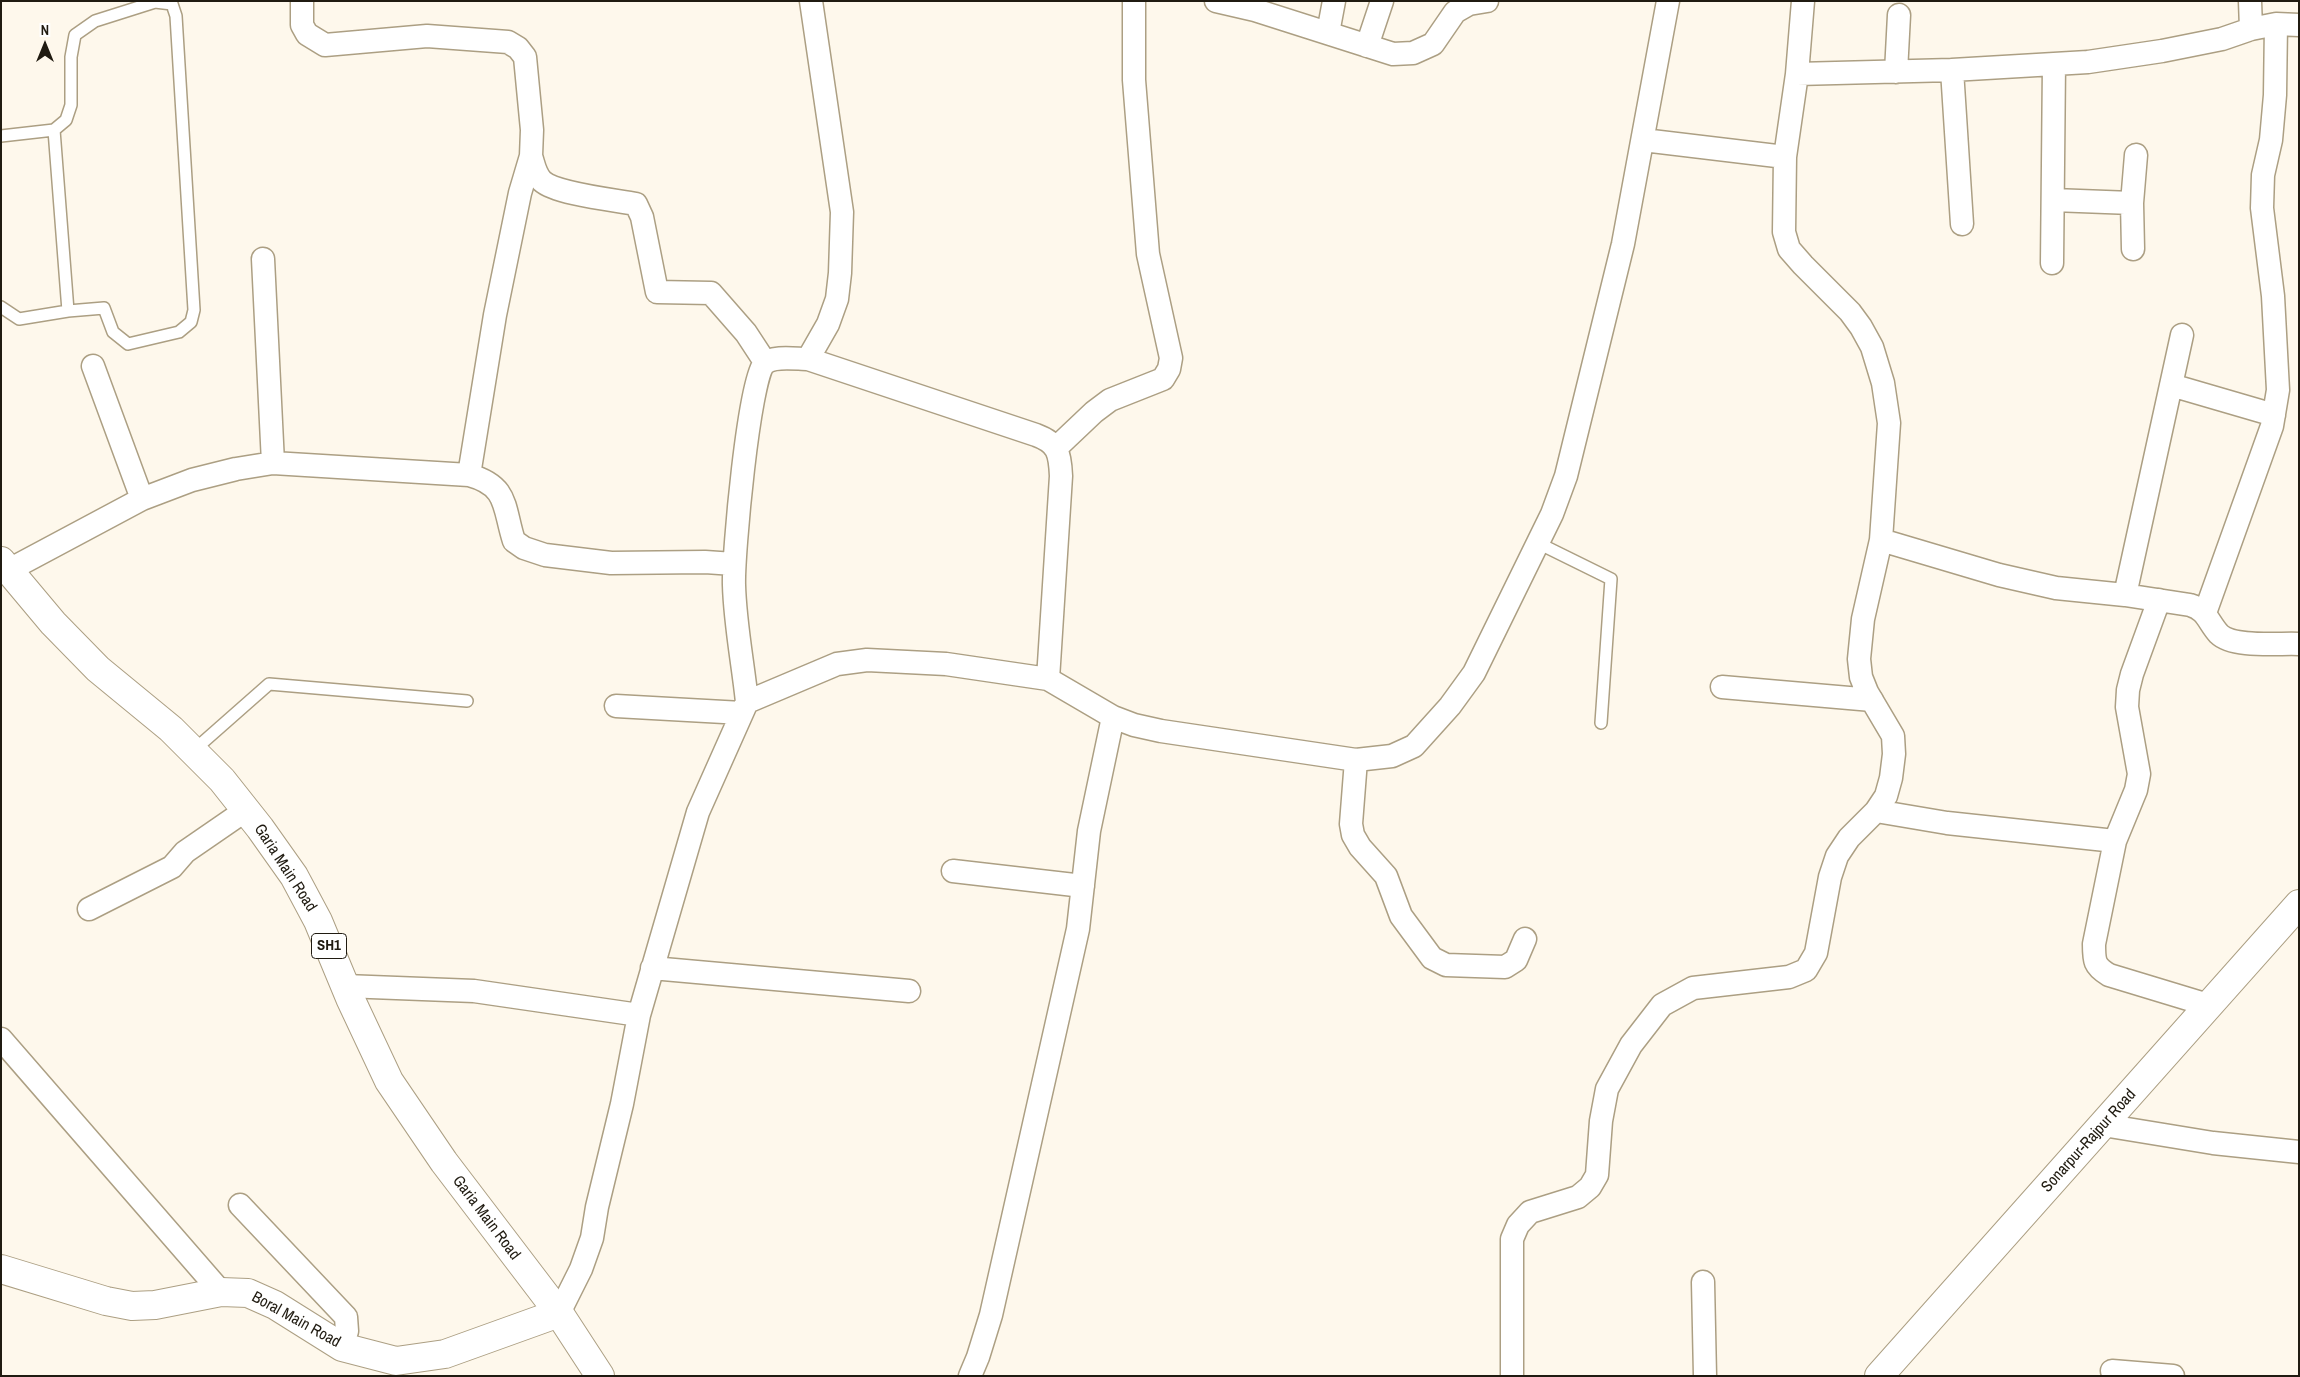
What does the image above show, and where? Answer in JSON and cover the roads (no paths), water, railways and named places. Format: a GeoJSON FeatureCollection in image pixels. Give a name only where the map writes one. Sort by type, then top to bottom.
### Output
{"type":"FeatureCollection","features":[{"type":"Feature","properties":{"kind":"main road","name":"Garia Main Road"},"geometry":{"type":"LineString","coordinates":[[5,565],[53,623],[98,669],[171,729],[222,780],[246,810],[294,876],[318,921],[345,986],[389,1081],[444,1162],[559,1313],[600,1376]]}},
{"type":"Feature","properties":{"kind":"main road","name":"Sonarpur-Rajpur Road"},"geometry":{"type":"LineString","coordinates":[[1879,1376],[2299,904]]}},
{"type":"Feature","properties":{"kind":"main road","name":"Boral Main Road"},"geometry":{"type":"LineString","coordinates":[[1,1269],[106,1301],[132,1306],[155,1305],[221,1292],[248,1293],[261,1298],[342,1347],[396,1361],[445,1354],[559,1313]]}},
{"type":"Feature","properties":{"kind":"street"},"geometry":{"type":"LineString","coordinates":[[302,1],[302,25],[307,34],[325,45],[427,36],[508,42],[518,48],[525,57],[532,130],[531,156],[520,193],[496,315],[469,475]]}},
{"type":"Feature","properties":{"kind":"street"},"geometry":{"type":"LineString","coordinates":[[808,359],[828,324],[837,299],[840,273],[842,212],[811,1]]}},
{"type":"Feature","properties":{"kind":"street"},"geometry":{"type":"LineString","coordinates":[[1056,448],[1094,412],[1110,400],[1162,379],[1169,369],[1170,358],[1148,254],[1134,80],[1134,1]]}},
{"type":"Feature","properties":{"kind":"street"},"geometry":{"type":"LineString","coordinates":[[1216,1],[1255,10],[1393,54],[1413,53],[1433,44],[1456,12],[1469,4],[1486,1]]}},
{"type":"Feature","properties":{"kind":"street"},"geometry":{"type":"LineString","coordinates":[[1328,32],[1334,1]]}},
{"type":"Feature","properties":{"kind":"street"},"geometry":{"type":"LineString","coordinates":[[1366,46],[1382,1]]}},
{"type":"Feature","properties":{"kind":"street"},"geometry":{"type":"LineString","coordinates":[[616,706],[744,707],[837,664],[867,660],[946,664],[1048,679],[1113,717],[1134,725],[1161,731],[1356,760],[1392,756],[1414,746],[1450,706],[1474,673],[1538,543],[1566,476],[1623,244],[1668,1]]}},
{"type":"Feature","properties":{"kind":"street"},"geometry":{"type":"LineString","coordinates":[[1512,1376],[1512,1239],[1518,1225],[1530,1212],[1578,1196],[1590,1187],[1597,1175],[1601,1121],[1607,1089],[1631,1045],[1662,1005],[1693,988],[1789,977],[1806,970],[1816,953],[1830,877],[1837,856],[1849,838],[1876,811],[1886,796],[1891,778],[1894,754],[1893,736],[1861,677],[1859,659],[1864,619],[1881,540],[1889,423],[1883,383],[1872,347],[1861,327],[1850,312],[1802,265],[1789,249],[1784,232],[1785,157],[1797,74],[1804,1]]}},
{"type":"Feature","properties":{"kind":"street"},"geometry":{"type":"LineString","coordinates":[[2250,1],[2251,29]]}},
{"type":"Feature","properties":{"kind":"street"},"geometry":{"type":"LineString","coordinates":[[1896,72],[1900,15]]}},
{"type":"Feature","properties":{"kind":"street"},"geometry":{"type":"LineString","coordinates":[[1797,74],[1952,70],[2088,62],[2162,51],[2222,39],[2251,29],[2276,24],[2299,25]]}},
{"type":"Feature","properties":{"kind":"street"},"geometry":{"type":"LineString","coordinates":[[2206,613],[2272,426],[2278,390],[2277,356],[2262,208],[2263,174],[2272,140],[2276,24]]}},
{"type":"Feature","properties":{"kind":"street"},"geometry":{"type":"LineString","coordinates":[[2052,263],[2054,64]]}},
{"type":"Feature","properties":{"kind":"street"},"geometry":{"type":"LineString","coordinates":[[1952,70],[1962,224]]}},
{"type":"Feature","properties":{"kind":"street"},"geometry":{"type":"LineString","coordinates":[[1643,140],[1785,157]]}},
{"type":"Feature","properties":{"kind":"street"},"geometry":{"type":"LineString","coordinates":[[2133,249],[2132,203],[2136,155]]}},
{"type":"Feature","properties":{"kind":"street"},"geometry":{"type":"LineString","coordinates":[[531,156],[536,172],[543,182],[558,189],[636,204],[642,217],[657,292],[711,293],[746,332],[765,362]]}},
{"type":"Feature","properties":{"kind":"street"},"geometry":{"type":"LineString","coordinates":[[2053,200],[2132,203]]}},
{"type":"Feature","properties":{"kind":"street"},"geometry":{"type":"LineString","coordinates":[[263,259],[273,463]]}},
{"type":"Feature","properties":{"kind":"street"},"geometry":{"type":"LineString","coordinates":[[2125,595],[2182,335]]}},
{"type":"Feature","properties":{"kind":"street"},"geometry":{"type":"LineString","coordinates":[[559,1313],[581,1268],[592,1238],[597,1207],[622,1104],[639,1015],[698,812],[744,707],[734,564],[754,386],[765,362],[776,359],[808,359],[1036,435],[1046,439],[1056,448],[1060,460],[1061,476],[1048,679]]}},
{"type":"Feature","properties":{"kind":"street"},"geometry":{"type":"LineString","coordinates":[[93,366],[142,499]]}},
{"type":"Feature","properties":{"kind":"street"},"geometry":{"type":"LineString","coordinates":[[2171,385],[2274,415]]}},
{"type":"Feature","properties":{"kind":"street"},"geometry":{"type":"LineString","coordinates":[[5,565],[142,499],[192,480],[236,469],[273,463],[469,475],[493,484],[501,494],[514,542],[524,548],[545,554],[611,563],[706,562],[734,564]]}},
{"type":"Feature","properties":{"kind":"street"},"geometry":{"type":"LineString","coordinates":[[1881,540],[1999,575],[2046,586],[2190,605],[2206,613],[2219,634],[2226,639],[2236,642],[2299,644]]}},
{"type":"Feature","properties":{"kind":"street"},"geometry":{"type":"LineString","coordinates":[[2159,600],[2128,690],[2127,707],[2138,774],[2136,790],[2115,840],[2094,944],[2094,958],[2098,968],[2108,975],[2208,1005]]}},
{"type":"Feature","properties":{"kind":"street"},"geometry":{"type":"LineString","coordinates":[[1722,687],[1872,700]]}},
{"type":"Feature","properties":{"kind":"street"},"geometry":{"type":"LineString","coordinates":[[970,1376],[978,1358],[1001,1273],[1078,929],[1089,831],[1113,717]]}},
{"type":"Feature","properties":{"kind":"street"},"geometry":{"type":"LineString","coordinates":[[1356,760],[1351,824],[1353,835],[1360,847],[1386,876],[1401,916],[1432,958],[1446,965],[1505,967],[1516,960],[1525,939]]}},
{"type":"Feature","properties":{"kind":"street"},"geometry":{"type":"LineString","coordinates":[[89,909],[172,867],[185,852],[246,810]]}},
{"type":"Feature","properties":{"kind":"street"},"geometry":{"type":"LineString","coordinates":[[1876,811],[1947,823],[2115,840]]}},
{"type":"Feature","properties":{"kind":"street"},"geometry":{"type":"LineString","coordinates":[[953,871],[1083,886]]}},
{"type":"Feature","properties":{"kind":"street"},"geometry":{"type":"LineString","coordinates":[[652,968],[909,991]]}},
{"type":"Feature","properties":{"kind":"street"},"geometry":{"type":"LineString","coordinates":[[345,986],[474,991],[639,1015]]}},
{"type":"Feature","properties":{"kind":"street"},"geometry":{"type":"LineString","coordinates":[[1,1039],[221,1292]]}},
{"type":"Feature","properties":{"kind":"street"},"geometry":{"type":"LineString","coordinates":[[2104,1125],[2213,1143],[2299,1152]]}},
{"type":"Feature","properties":{"kind":"street"},"geometry":{"type":"LineString","coordinates":[[240,1205],[346,1317],[347,1331],[342,1347]]}},
{"type":"Feature","properties":{"kind":"street"},"geometry":{"type":"LineString","coordinates":[[1703,1282],[1705,1376]]}},
{"type":"Feature","properties":{"kind":"street"},"geometry":{"type":"LineString","coordinates":[[2112,1370],[2173,1376]]}},
{"type":"Feature","properties":{"kind":"lane"},"geometry":{"type":"LineString","coordinates":[[1,136],[54,130],[66,120],[70,105],[71,57],[75,35],[95,21],[155,2],[172,4],[176,16],[178,35],[194,310],[191,322],[179,332],[128,344],[113,332],[104,308],[19,319],[1,307]]}},
{"type":"Feature","properties":{"kind":"lane"},"geometry":{"type":"LineString","coordinates":[[54,130],[68,312]]}},
{"type":"Feature","properties":{"kind":"lane"},"geometry":{"type":"LineString","coordinates":[[1538,543],[1611,578],[1601,723]]}},
{"type":"Feature","properties":{"kind":"lane"},"geometry":{"type":"LineString","coordinates":[[193,751],[269,684],[467,701]]}}]}
